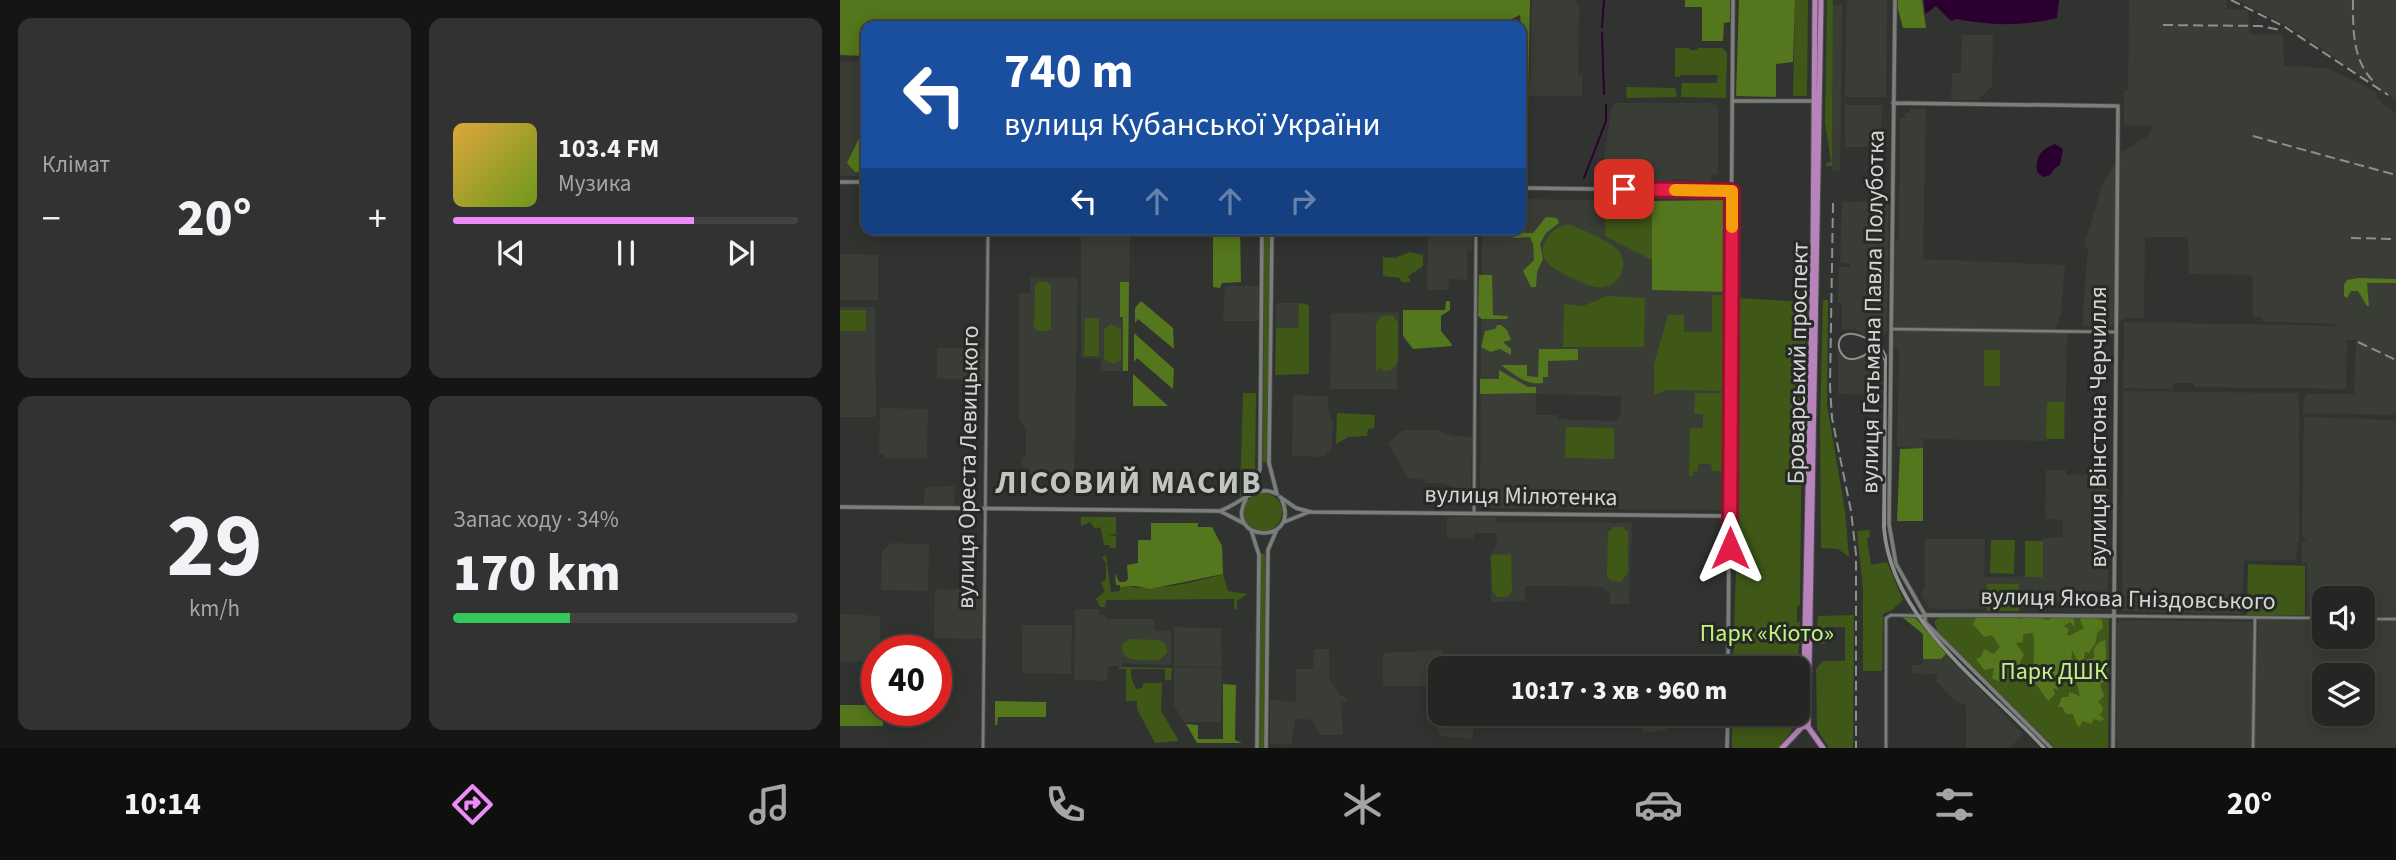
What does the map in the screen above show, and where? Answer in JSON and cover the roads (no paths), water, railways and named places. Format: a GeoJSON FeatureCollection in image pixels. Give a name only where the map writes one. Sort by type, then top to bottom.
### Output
{"type":"FeatureCollection","features":[{"type":"Feature","properties":{"kind":"highway","name":"Броварський проспект"},"geometry":{"type":"LineString","coordinates":[[1806,656],[1815,0]]}},
{"type":"Feature","properties":{"kind":"highway","name":"Броварський проспект"},"geometry":{"type":"LineString","coordinates":[[1807,656],[1821,0]]}},
{"type":"Feature","properties":{"kind":"highway"},"geometry":{"type":"LineString","coordinates":[[1782,748],[1805,726],[1823,748]]}},
{"type":"Feature","properties":{"kind":"street"},"geometry":{"type":"LineString","coordinates":[[1728,656],[1733,0]]}},
{"type":"Feature","properties":{"kind":"street","name":"вулиця Гетьмана Павла Полуботка"},"geometry":{"type":"LineString","coordinates":[[1895,0],[1889,531],[1896,564],[1925,615]]}},
{"type":"Feature","properties":{"kind":"street"},"geometry":{"type":"LineString","coordinates":[[1733,101],[1815,101]]}},
{"type":"Feature","properties":{"kind":"street","name":"вулиця Вінстона Черчилля"},"geometry":{"type":"LineString","coordinates":[[1893,103],[2118,106],[2115,748]]}},
{"type":"Feature","properties":{"kind":"street"},"geometry":{"type":"LineString","coordinates":[[840,182],[861,182]]}},
{"type":"Feature","properties":{"kind":"street"},"geometry":{"type":"LineString","coordinates":[[1526,188],[1732,191]]}},
{"type":"Feature","properties":{"kind":"street","name":"вулиця Ореста Левицького"},"geometry":{"type":"LineString","coordinates":[[983,748],[988,235]]}},
{"type":"Feature","properties":{"kind":"street"},"geometry":{"type":"LineString","coordinates":[[1252,493],[1260,470],[1262,235]]}},
{"type":"Feature","properties":{"kind":"street"},"geometry":{"type":"LineString","coordinates":[[1266,748],[1268,550],[1282,524],[1285,507],[1269,463],[1272,235]]}},
{"type":"Feature","properties":{"kind":"street"},"geometry":{"type":"LineString","coordinates":[[1474,513],[1476,235]]}},
{"type":"Feature","properties":{"kind":"street"},"geometry":{"type":"LineString","coordinates":[[1891,329],[2116,332]]}},
{"type":"Feature","properties":{"kind":"street"},"geometry":{"type":"LineString","coordinates":[[840,508],[1220,511],[1252,493],[1264,490],[1279,496]]}},
{"type":"Feature","properties":{"kind":"street","name":"вулиця Мілютенка"},"geometry":{"type":"LineString","coordinates":[[1279,496],[1296,508],[1311,512],[1730,516]]}},
{"type":"Feature","properties":{"kind":"street"},"geometry":{"type":"LineString","coordinates":[[1245,499],[1241,511],[1245,524]]}},
{"type":"Feature","properties":{"kind":"street"},"geometry":{"type":"LineString","coordinates":[[1220,511],[1251,530],[1259,555],[1257,748]]}},
{"type":"Feature","properties":{"kind":"street","name":"вулиця Мілютенка"},"geometry":{"type":"LineString","coordinates":[[1282,524],[1311,512]]}},
{"type":"Feature","properties":{"kind":"street"},"geometry":{"type":"LineString","coordinates":[[1251,530],[1264,534],[1277,529]]}},
{"type":"Feature","properties":{"kind":"street"},"geometry":{"type":"LineString","coordinates":[[1912,615],[1919,606]]}},
{"type":"Feature","properties":{"kind":"street"},"geometry":{"type":"LineString","coordinates":[[1886,748],[1886,618],[1891,615],[1929,614],[1933,616],[1933,621],[1927,624]]}},
{"type":"Feature","properties":{"kind":"street"},"geometry":{"type":"LineString","coordinates":[[1925,615],[1924,621],[2051,748]]}},
{"type":"Feature","properties":{"kind":"street","name":"вулиця Якова Гніздовського"},"geometry":{"type":"LineString","coordinates":[[1933,616],[2312,618]]}},
{"type":"Feature","properties":{"kind":"street"},"geometry":{"type":"LineString","coordinates":[[2253,748],[2255,618]]}},
{"type":"Feature","properties":{"kind":"street"},"geometry":{"type":"LineString","coordinates":[[2375,619],[2396,619]]}},
{"type":"Feature","properties":{"kind":"street"},"geometry":{"type":"LineString","coordinates":[[1727,748],[1728,726]]}},
{"type":"Feature","properties":{"kind":"waterway"},"geometry":{"type":"LineString","coordinates":[[1602,27],[1604,0]]}},
{"type":"Feature","properties":{"kind":"waterway"},"geometry":{"type":"LineString","coordinates":[[1602,33],[1604,94]]}},
{"type":"Feature","properties":{"kind":"waterway"},"geometry":{"type":"LineString","coordinates":[[1584,178],[1606,121],[1606,105]]}},
{"type":"Feature","properties":{"kind":"tram line"},"geometry":{"type":"LineString","coordinates":[[2043,748],[1944,649],[1921,621],[1903,592],[1889,561],[1883,527],[1885,361],[1875,351],[1856,359],[1846,358],[1839,348],[1839,342],[1848,334],[1858,335],[1878,345],[1886,356],[1885,529],[1892,562],[1905,593],[1946,649],[2045,748]]}},
{"type":"Feature","properties":{"kind":"railway"},"geometry":{"type":"LineString","coordinates":[[2231,0],[2285,27],[2388,95]]}},
{"type":"Feature","properties":{"kind":"railway"},"geometry":{"type":"LineString","coordinates":[[2353,0],[2355,44],[2362,65],[2375,83]]}},
{"type":"Feature","properties":{"kind":"railway"},"geometry":{"type":"LineString","coordinates":[[2163,25],[2261,26],[2280,30]]}},
{"type":"Feature","properties":{"kind":"railway"},"geometry":{"type":"LineString","coordinates":[[2253,136],[2396,175]]}},
{"type":"Feature","properties":{"kind":"railway"},"geometry":{"type":"LineString","coordinates":[[1833,203],[1830,386],[1832,418],[1851,511],[1856,554],[1856,748]]}},
{"type":"Feature","properties":{"kind":"railway"},"geometry":{"type":"LineString","coordinates":[[2351,238],[2396,239]]}},
{"type":"Feature","properties":{"kind":"railway"},"geometry":{"type":"LineString","coordinates":[[2358,342],[2396,360]]}},
{"type":"Feature","properties":{"kind":"district","name":"ЛІСОВИЙ МАСИВ"},"geometry":{"type":"Point","coordinates":[1129,483]}},
{"type":"Feature","properties":{"kind":"park label","name":"Парк «Кіото»"},"geometry":{"type":"Point","coordinates":[1767,633]}},
{"type":"Feature","properties":{"kind":"park label","name":"Парк ДШК"},"geometry":{"type":"Point","coordinates":[2054,671]}}]}
